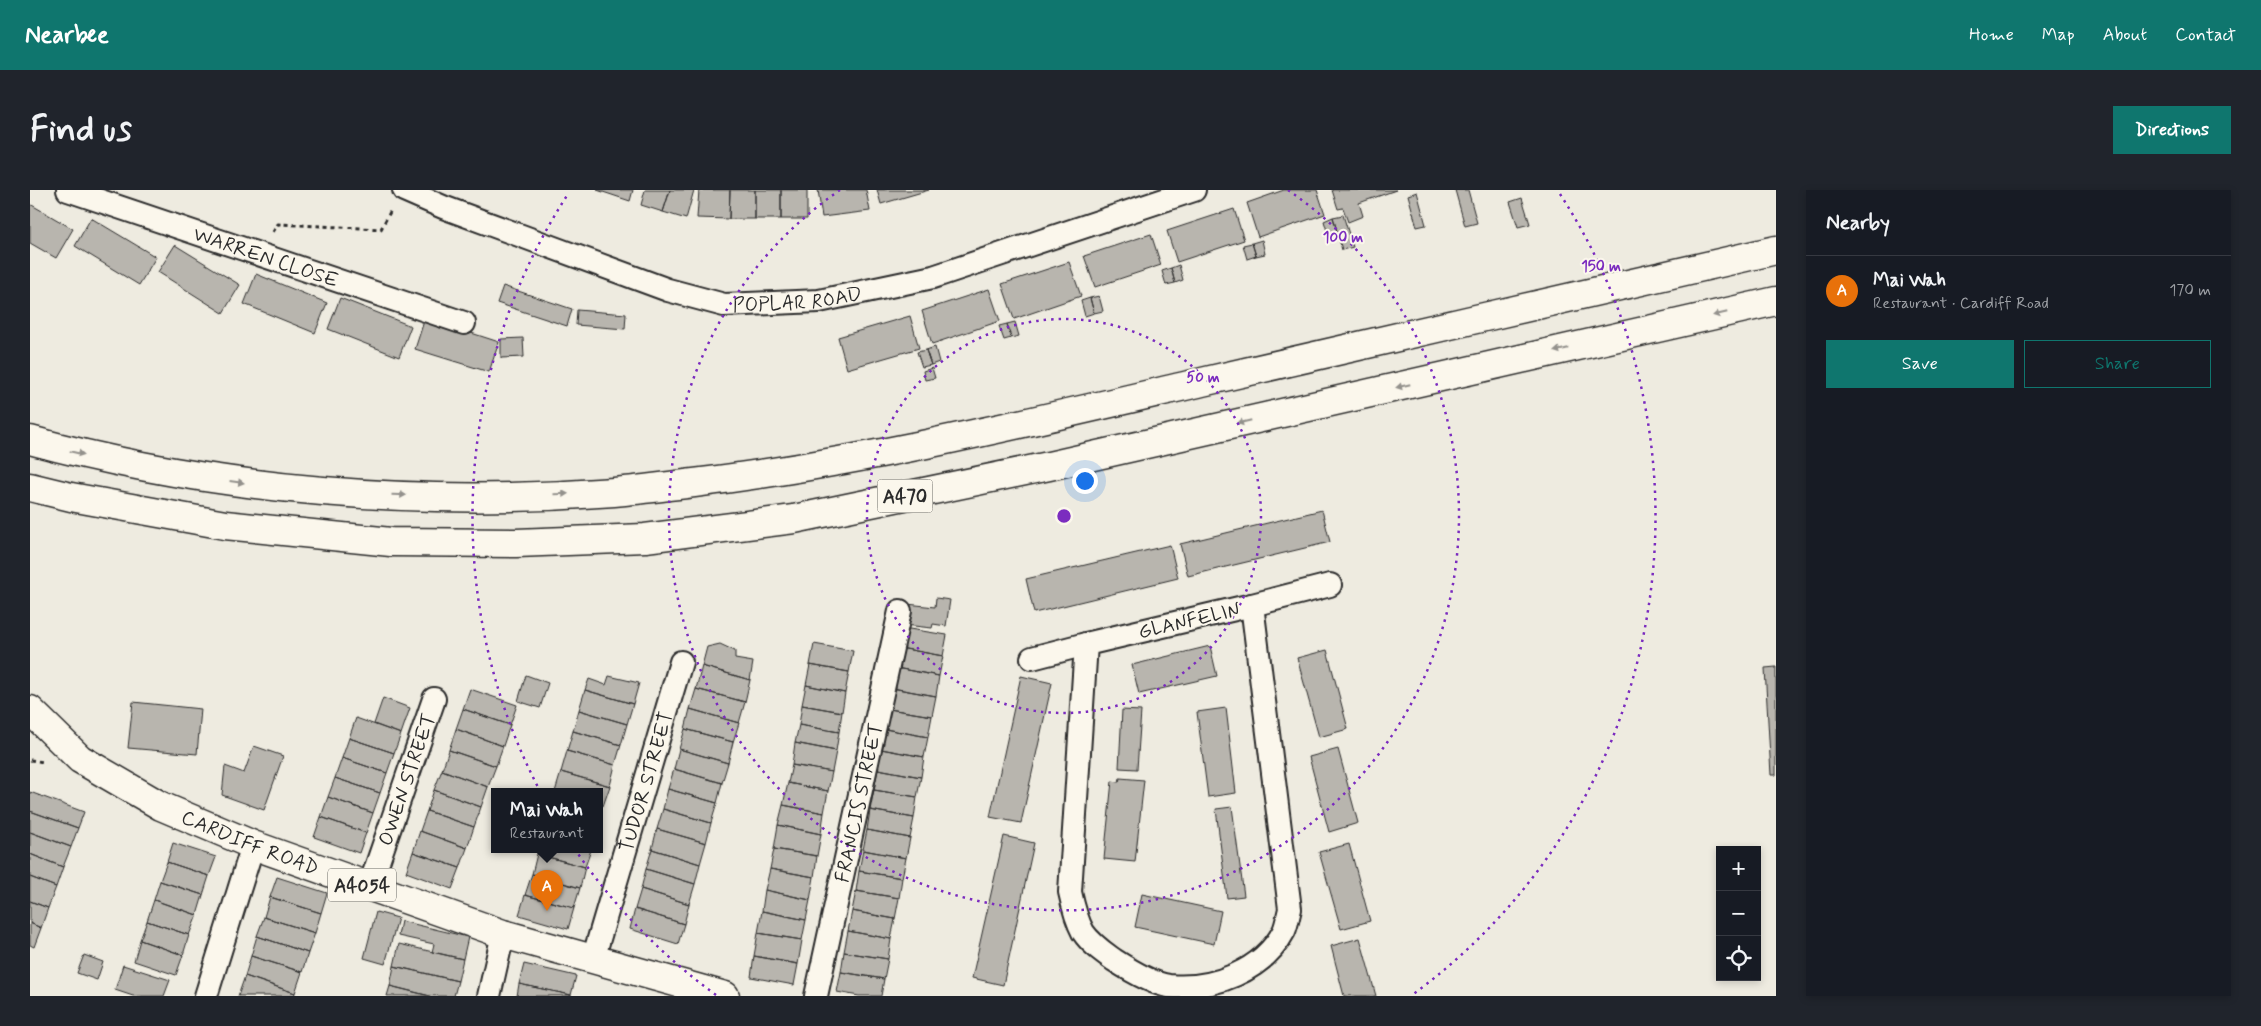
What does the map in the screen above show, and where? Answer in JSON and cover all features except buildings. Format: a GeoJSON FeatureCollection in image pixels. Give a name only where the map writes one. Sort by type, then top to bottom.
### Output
{"type":"FeatureCollection","features":[{"type":"Feature","properties":{"kind":"main road","name":"A470"},"geometry":{"type":"LineString","coordinates":[[30,440],[80,454],[243,483],[394,495],[503,497],[616,492],[769,474],[965,437],[1764,252]]}},
{"type":"Feature","properties":{"kind":"main road","name":"A470"},"geometry":{"type":"LineString","coordinates":[[30,487],[71,497],[225,525],[390,542],[516,543],[645,538],[794,519],[1040,468],[1772,302]]}},
{"type":"Feature","properties":{"kind":"main road","name":"CARDIFF ROAD"},"geometry":{"type":"LineString","coordinates":[[30,710],[80,759],[161,806],[254,845],[369,888],[503,934],[725,996]]}},
{"type":"Feature","properties":{"kind":"street","name":"WARREN CLOSE"},"geometry":{"type":"LineString","coordinates":[[68,190],[464,323]]}},
{"type":"Feature","properties":{"kind":"street","name":"POPLAR ROAD"},"geometry":{"type":"LineString","coordinates":[[399,198],[447,198],[668,290],[724,305],[819,301],[933,277],[1194,190]]}},
{"type":"Feature","properties":{"kind":"street"},"geometry":{"type":"LineString","coordinates":[[1252,605],[1330,585]]}},
{"type":"Feature","properties":{"kind":"street","name":"GLANFELIN"},"geometry":{"type":"LineString","coordinates":[[1252,605],[1288,899],[1288,916],[1285,930],[1274,946],[1258,961],[1236,976],[1168,991],[1129,970],[1099,950],[1084,933],[1074,914],[1070,892],[1086,644],[1252,605]]}},
{"type":"Feature","properties":{"kind":"street","name":"FRANCIS STREET"},"geometry":{"type":"LineString","coordinates":[[816,996],[900,611]]}},
{"type":"Feature","properties":{"kind":"street"},"geometry":{"type":"LineString","coordinates":[[1032,658],[1086,644]]}},
{"type":"Feature","properties":{"kind":"street","name":"TUDOR STREET"},"geometry":{"type":"LineString","coordinates":[[593,960],[681,662]]}},
{"type":"Feature","properties":{"kind":"street","name":"OWEN STREET"},"geometry":{"type":"LineString","coordinates":[[369,888],[434,699]]}},
{"type":"Feature","properties":{"kind":"street"},"geometry":{"type":"LineString","coordinates":[[206,996],[254,845]]}},
{"type":"Feature","properties":{"kind":"street"},"geometry":{"type":"LineString","coordinates":[[489,996],[503,934]]}},
{"type":"Feature","properties":{"kind":"path"},"geometry":{"type":"LineString","coordinates":[[258,254],[278,224],[382,229],[399,198]]}},
{"type":"Feature","properties":{"kind":"place","name":"Mai Wah"},"geometry":{"type":"Point","coordinates":[547,911]}}]}
